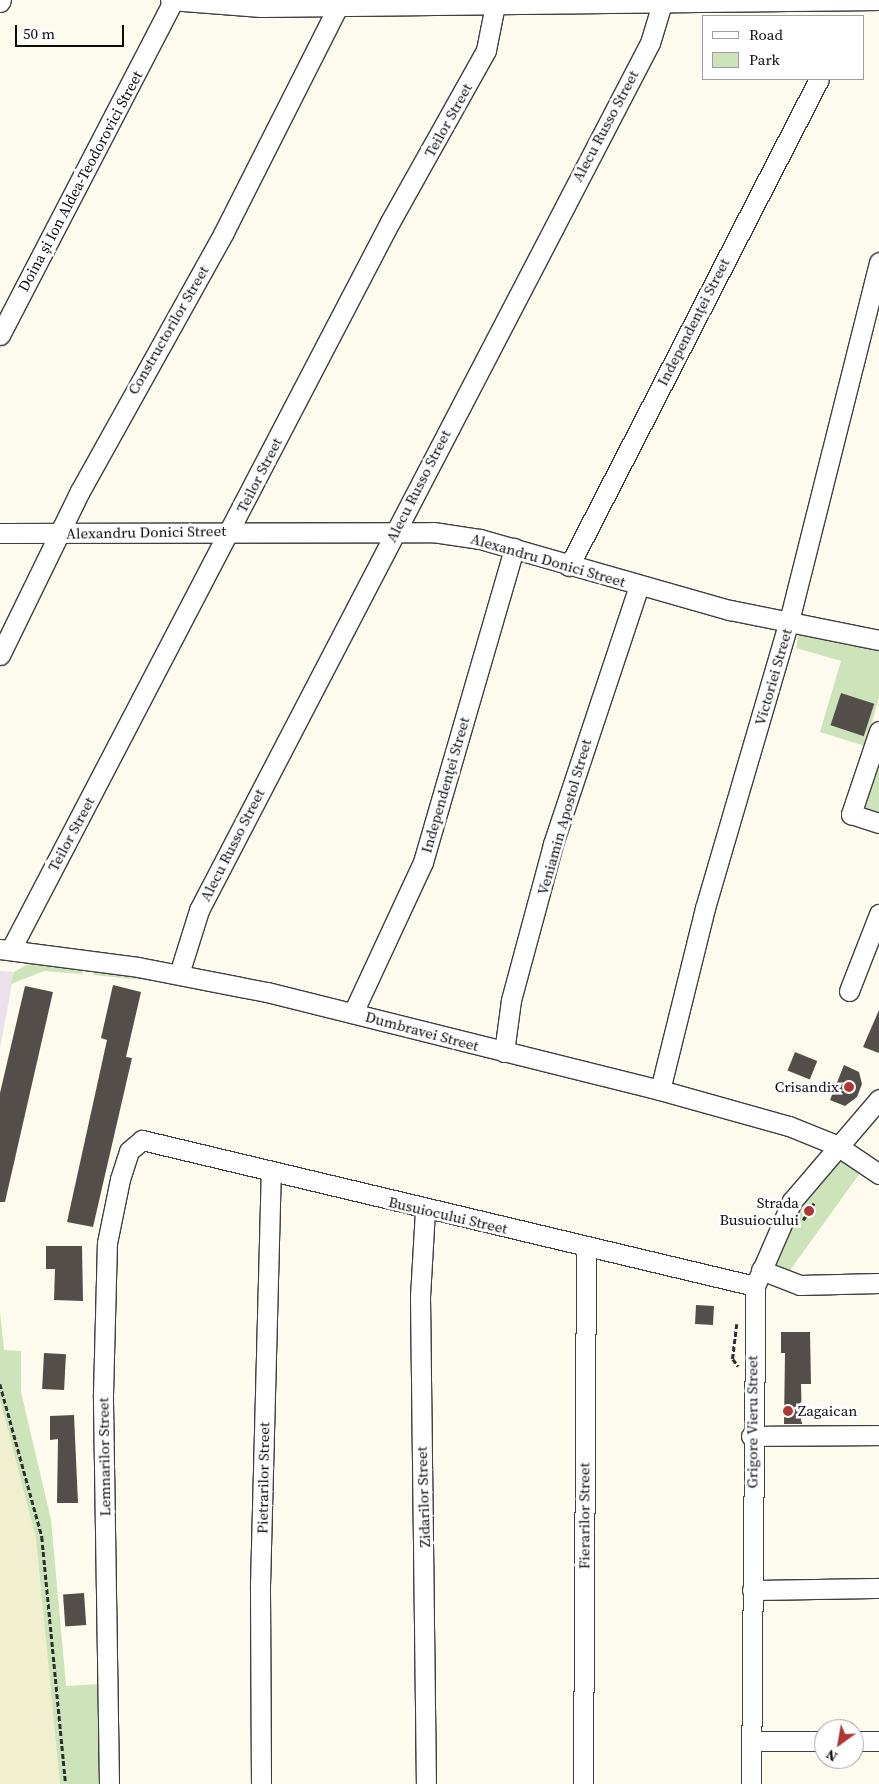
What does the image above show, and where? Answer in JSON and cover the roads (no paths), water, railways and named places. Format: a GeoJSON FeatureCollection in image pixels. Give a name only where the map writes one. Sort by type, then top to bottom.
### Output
{"type":"FeatureCollection","features":[{"type":"Feature","properties":{"kind":"street"},"geometry":{"type":"LineString","coordinates":[[173,0],[338,6],[496,1],[879,0]]}},
{"type":"Feature","properties":{"kind":"street","name":"Doina și Ion Aldea-Teodorovici Street"},"geometry":{"type":"LineString","coordinates":[[0,335],[173,0]]}},
{"type":"Feature","properties":{"kind":"street","name":"Alecu Russo Street"},"geometry":{"type":"LineString","coordinates":[[178,974],[199,910],[650,43],[663,0]]}},
{"type":"Feature","properties":{"kind":"street","name":"Teilor Street"},"geometry":{"type":"LineString","coordinates":[[5,949],[230,530],[390,222],[486,50],[496,1]]}},
{"type":"Feature","properties":{"kind":"street"},"geometry":{"type":"LineString","coordinates":[[852,15],[859,1]]}},
{"type":"Feature","properties":{"kind":"street","name":"Constructorilor Street"},"geometry":{"type":"LineString","coordinates":[[0,655],[126,404],[224,232],[338,6]]}},
{"type":"Feature","properties":{"kind":"street","name":"Independenței Street"},"geometry":{"type":"LineString","coordinates":[[569,566],[818,80]]}},
{"type":"Feature","properties":{"kind":"street","name":"Victoriei Street"},"geometry":{"type":"LineString","coordinates":[[660,1090],[705,908],[789,621],[879,262]]}},
{"type":"Feature","properties":{"kind":"street","name":"Alexandru Donici Street"},"geometry":{"type":"LineString","coordinates":[[0,534],[230,530],[433,532],[514,548],[569,566],[730,610],[879,640]]}},
{"type":"Feature","properties":{"kind":"street","name":"Independenţei Street"},"geometry":{"type":"LineString","coordinates":[[353,1013],[423,862],[514,548]]}},
{"type":"Feature","properties":{"kind":"street","name":"Veniamin Apostol Street"},"geometry":{"type":"LineString","coordinates":[[504,1052],[511,1000],[552,844],[639,585]]}},
{"type":"Feature","properties":{"kind":"street"},"geometry":{"type":"LineString","coordinates":[[879,731],[851,814],[879,823]]}},
{"type":"Feature","properties":{"kind":"street"},"geometry":{"type":"LineString","coordinates":[[849,991],[879,914]]}},
{"type":"Feature","properties":{"kind":"street","name":"Dumbravei Street"},"geometry":{"type":"LineString","coordinates":[[5,949],[178,974],[353,1013],[660,1090],[789,1126],[836,1146],[879,1174]]}},
{"type":"Feature","properties":{"kind":"street","name":"Grigore Vieru Street"},"geometry":{"type":"LineString","coordinates":[[751,1784],[751,1436],[758,1278],[792,1201],[836,1146],[879,1099]]}},
{"type":"Feature","properties":{"kind":"street","name":"Busuiocului Street"},"geometry":{"type":"LineString","coordinates":[[142,1140],[425,1210],[586,1247],[800,1285],[879,1283]]}},
{"type":"Feature","properties":{"kind":"street","name":"Lemnarilor Street"},"geometry":{"type":"LineString","coordinates":[[109,1784],[103,1404],[107,1243],[120,1179],[129,1151],[142,1140]]}},
{"type":"Feature","properties":{"kind":"street","name":"Pietrarilor Street"},"geometry":{"type":"LineString","coordinates":[[261,1784],[260,1585],[271,1171]]}},
{"type":"Feature","properties":{"kind":"street","name":"Zidarilor Street"},"geometry":{"type":"LineString","coordinates":[[425,1210],[420,1316],[426,1784]]}},
{"type":"Feature","properties":{"kind":"street","name":"Fierarilor Street"},"geometry":{"type":"LineString","coordinates":[[583,1784],[586,1247]]}},
{"type":"Feature","properties":{"kind":"street"},"geometry":{"type":"LineString","coordinates":[[751,1436],[879,1435]]}},
{"type":"Feature","properties":{"kind":"street"},"geometry":{"type":"LineString","coordinates":[[752,1590],[879,1588]]}},
{"type":"Feature","properties":{"kind":"street"},"geometry":{"type":"LineString","coordinates":[[751,1741],[814,1741]]}},
{"type":"Feature","properties":{"kind":"street"},"geometry":{"type":"LineString","coordinates":[[864,1741],[879,1741]]}},
{"type":"Feature","properties":{"kind":"place","name":"Crisandix"},"geometry":{"type":"Point","coordinates":[849,1087]}},
{"type":"Feature","properties":{"kind":"place","name":"Strada Busuiocului"},"geometry":{"type":"Point","coordinates":[809,1211]}},
{"type":"Feature","properties":{"kind":"place","name":"Zagaican"},"geometry":{"type":"Point","coordinates":[788,1411]}}]}
